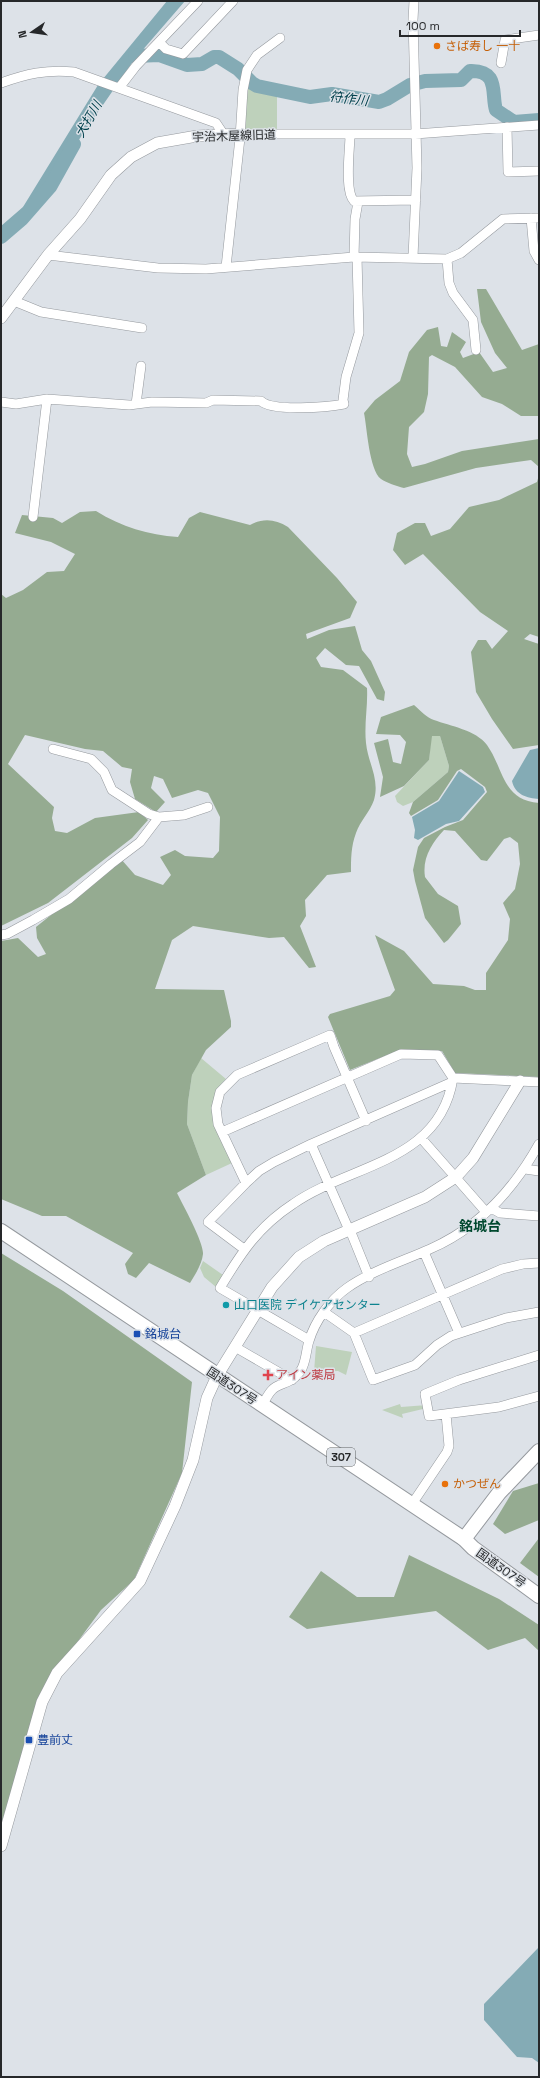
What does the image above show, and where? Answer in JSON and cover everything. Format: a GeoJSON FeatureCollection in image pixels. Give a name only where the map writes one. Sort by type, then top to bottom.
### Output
{"type":"FeatureCollection","features":[{"type":"Feature","properties":{"kind":"main road","name":"国道307号"},"geometry":{"type":"LineString","coordinates":[[1,1231],[464,1539],[473,1548],[539,1596]]}},
{"type":"Feature","properties":{"kind":"main road"},"geometry":{"type":"LineString","coordinates":[[464,1539],[499,1493],[539,1451]]}},
{"type":"Feature","properties":{"kind":"main road","name":"国道307号"},"geometry":{"type":"LineString","coordinates":[[464,1539],[477,1542],[539,1587]]}},
{"type":"Feature","properties":{"kind":"street"},"geometry":{"type":"LineString","coordinates":[[118,88],[136,66],[198,1]]}},
{"type":"Feature","properties":{"kind":"street"},"geometry":{"type":"LineString","coordinates":[[156,46],[183,54],[233,1]]}},
{"type":"Feature","properties":{"kind":"street"},"geometry":{"type":"LineString","coordinates":[[413,257],[416,200],[414,1],[420,1]]}},
{"type":"Feature","properties":{"kind":"street"},"geometry":{"type":"LineString","coordinates":[[501,63],[505,40],[539,35]]}},
{"type":"Feature","properties":{"kind":"street"},"geometry":{"type":"LineString","coordinates":[[226,267],[240,134],[243,90],[247,70],[258,55],[280,38]]}},
{"type":"Feature","properties":{"kind":"street"},"geometry":{"type":"LineString","coordinates":[[1,83],[36,72],[56,70],[74,72],[216,123],[224,135]]}},
{"type":"Feature","properties":{"kind":"street","name":"宇治木屋線旧道"},"geometry":{"type":"LineString","coordinates":[[1,318],[48,255],[80,219],[111,175],[131,157],[157,143],[197,136],[240,134],[415,134],[539,125]]}},
{"type":"Feature","properties":{"kind":"street"},"geometry":{"type":"LineString","coordinates":[[507,127],[508,172],[539,171]]}},
{"type":"Feature","properties":{"kind":"street"},"geometry":{"type":"LineString","coordinates":[[350,135],[348,178],[351,198],[354,201],[416,200]]}},
{"type":"Feature","properties":{"kind":"street"},"geometry":{"type":"LineString","coordinates":[[1,402],[16,404],[47,400],[136,404],[152,402],[206,403],[213,400],[261,401],[264,404],[273,406],[323,408],[344,404],[343,400],[346,377],[359,333],[355,219],[358,202]]}},
{"type":"Feature","properties":{"kind":"street"},"geometry":{"type":"LineString","coordinates":[[48,255],[158,268],[226,267],[356,257],[413,257],[447,259],[460,253],[503,219],[513,217],[535,218],[534,251],[539,260]]}},
{"type":"Feature","properties":{"kind":"street"},"geometry":{"type":"LineString","coordinates":[[447,259],[449,283],[453,293],[473,320],[476,350]]}},
{"type":"Feature","properties":{"kind":"street"},"geometry":{"type":"LineString","coordinates":[[14,301],[41,312],[142,328]]}},
{"type":"Feature","properties":{"kind":"street"},"geometry":{"type":"LineString","coordinates":[[136,404],[141,366]]}},
{"type":"Feature","properties":{"kind":"street"},"geometry":{"type":"LineString","coordinates":[[33,517],[47,400]]}},
{"type":"Feature","properties":{"kind":"street"},"geometry":{"type":"LineString","coordinates":[[53,749],[91,759],[104,772],[112,790],[149,814],[159,817],[184,815],[208,807]]}},
{"type":"Feature","properties":{"kind":"street"},"geometry":{"type":"LineString","coordinates":[[1,935],[7,934],[33,920],[69,898],[140,842],[159,817]]}},
{"type":"Feature","properties":{"kind":"street"},"geometry":{"type":"LineString","coordinates":[[246,1183],[218,1124],[216,1108],[217,1099],[225,1085],[237,1075],[330,1035],[366,1121]]}},
{"type":"Feature","properties":{"kind":"street"},"geometry":{"type":"LineString","coordinates":[[222,1132],[401,1054],[438,1055],[453,1080]]}},
{"type":"Feature","properties":{"kind":"street"},"geometry":{"type":"LineString","coordinates":[[309,1340],[220,1288],[244,1249],[257,1233],[279,1214],[294,1203],[329,1185],[387,1160],[409,1148],[420,1138],[440,1114],[453,1080]]}},
{"type":"Feature","properties":{"kind":"street"},"geometry":{"type":"LineString","coordinates":[[244,1249],[208,1222],[246,1183],[269,1165],[311,1144],[366,1121],[453,1080],[539,1082]]}},
{"type":"Feature","properties":{"kind":"street"},"geometry":{"type":"LineString","coordinates":[[1,1846],[42,1702],[57,1673],[140,1581],[175,1506],[193,1460],[207,1398],[217,1376],[256,1310],[280,1276],[299,1257],[324,1241],[425,1197],[456,1177],[473,1158],[520,1081]]}},
{"type":"Feature","properties":{"kind":"street"},"geometry":{"type":"LineString","coordinates":[[420,1138],[488,1210],[500,1213],[539,1216]]}},
{"type":"Feature","properties":{"kind":"street"},"geometry":{"type":"LineString","coordinates":[[311,1144],[369,1276]]}},
{"type":"Feature","properties":{"kind":"street"},"geometry":{"type":"LineString","coordinates":[[262,1405],[272,1389],[292,1380],[302,1369],[309,1340],[330,1303],[348,1287],[455,1236],[488,1210],[525,1169],[539,1144]]}},
{"type":"Feature","properties":{"kind":"street"},"geometry":{"type":"LineString","coordinates":[[525,1169],[539,1171]]}},
{"type":"Feature","properties":{"kind":"street"},"geometry":{"type":"LineString","coordinates":[[424,1252],[459,1333]]}},
{"type":"Feature","properties":{"kind":"street"},"geometry":{"type":"LineString","coordinates":[[354,1333],[502,1269],[523,1264],[539,1263]]}},
{"type":"Feature","properties":{"kind":"street"},"geometry":{"type":"LineString","coordinates":[[324,1312],[354,1333],[373,1380],[415,1366],[437,1345],[459,1333],[506,1318],[539,1312]]}},
{"type":"Feature","properties":{"kind":"street"},"geometry":{"type":"LineString","coordinates":[[235,1347],[292,1380]]}},
{"type":"Feature","properties":{"kind":"street"},"geometry":{"type":"LineString","coordinates":[[539,1355],[459,1380],[425,1394],[429,1416],[499,1407],[539,1396]]}},
{"type":"Feature","properties":{"kind":"street"},"geometry":{"type":"LineString","coordinates":[[412,1504],[447,1452],[449,1446],[446,1414]]}},
{"type":"Feature","properties":{"kind":"green space"},"geometry":{"type":"Polygon","coordinates":[[[249,84],[277,92],[277,131],[241,133],[242,114],[249,84]]]}},
{"type":"Feature","properties":{"kind":"green space"},"geometry":{"type":"Polygon","coordinates":[[[477,289],[486,289],[522,350],[539,344],[539,416],[521,416],[502,404],[482,397],[455,367],[432,355],[429,357],[428,394],[424,412],[409,427],[407,454],[412,467],[462,451],[539,439],[539,467],[531,460],[476,468],[404,488],[386,482],[377,474],[371,458],[364,413],[375,400],[400,381],[409,352],[427,330],[438,327],[441,346],[447,347],[452,332],[466,342],[460,352],[463,358],[479,352],[493,372],[507,368],[495,353],[481,322],[477,289]]]}},
{"type":"Feature","properties":{"kind":"green space"},"geometry":{"type":"Polygon","coordinates":[[[539,475],[539,637],[530,634],[524,639],[539,644],[539,745],[513,749],[492,719],[476,692],[471,652],[478,640],[486,640],[492,649],[508,631],[480,612],[423,554],[405,565],[393,550],[397,533],[415,523],[425,523],[431,536],[450,529],[469,507],[499,500],[537,482],[539,475]]]}},
{"type":"Feature","properties":{"kind":"green space"},"geometry":{"type":"Polygon","coordinates":[[[96,511],[125,526],[146,532],[178,537],[189,518],[200,512],[250,525],[260,521],[269,520],[278,522],[288,527],[337,578],[357,602],[350,618],[306,634],[307,639],[329,630],[355,626],[362,650],[371,661],[385,692],[384,701],[377,699],[359,666],[346,665],[325,648],[316,658],[321,667],[343,670],[367,688],[365,729],[366,743],[376,785],[374,800],[360,824],[354,838],[351,872],[327,875],[305,900],[306,916],[300,926],[316,967],[309,968],[284,937],[269,938],[193,926],[172,940],[155,989],[224,990],[231,1021],[231,1027],[206,1050],[192,1075],[188,1102],[187,1124],[206,1175],[177,1193],[193,1224],[203,1254],[198,1269],[190,1283],[149,1263],[136,1278],[128,1274],[125,1264],[133,1253],[66,1216],[42,1216],[1,1199],[1,941],[18,938],[38,957],[46,954],[37,938],[36,927],[121,859],[135,875],[163,885],[171,875],[160,857],[175,850],[185,856],[213,858],[219,851],[220,817],[208,793],[198,790],[172,798],[163,779],[154,776],[151,788],[165,802],[156,812],[135,799],[130,782],[132,769],[122,767],[103,751],[85,749],[25,735],[8,764],[54,807],[52,818],[55,831],[67,833],[95,818],[139,812],[148,820],[132,838],[48,903],[1,926],[1,594],[6,598],[23,590],[47,572],[64,571],[75,554],[51,542],[15,533],[22,515],[53,518],[62,523],[80,512],[96,511]]]}},
{"type":"Feature","properties":{"kind":"green space"},"geometry":{"type":"Polygon","coordinates":[[[414,705],[431,719],[470,732],[482,740],[493,754],[511,790],[527,801],[539,803],[539,1077],[455,1073],[442,1051],[400,1050],[350,1070],[328,1017],[330,1014],[390,996],[395,990],[375,935],[404,951],[433,984],[464,986],[475,990],[486,990],[486,973],[508,940],[510,919],[503,903],[515,889],[520,864],[518,843],[510,837],[504,839],[487,861],[481,860],[455,831],[444,830],[429,851],[425,863],[425,877],[438,894],[458,906],[461,924],[444,943],[425,918],[413,870],[418,847],[424,838],[463,820],[487,792],[485,787],[461,769],[457,771],[438,800],[411,816],[409,813],[413,802],[448,772],[449,766],[440,736],[432,736],[429,760],[404,786],[380,797],[383,777],[374,743],[388,739],[393,762],[401,764],[406,742],[400,735],[376,734],[381,717],[414,705]]]}},
{"type":"Feature","properties":{"kind":"green space"},"geometry":{"type":"Polygon","coordinates":[[[431,736],[440,736],[449,766],[448,772],[413,802],[403,806],[397,802],[395,796],[429,760],[431,736]]]}},
{"type":"Feature","properties":{"kind":"green space"},"geometry":{"type":"Polygon","coordinates":[[[201,1058],[226,1079],[221,1084],[214,1099],[232,1163],[206,1175],[187,1124],[188,1102],[192,1075],[201,1058]]]}},
{"type":"Feature","properties":{"kind":"green space"},"geometry":{"type":"Polygon","coordinates":[[[1,1253],[63,1291],[192,1382],[182,1473],[134,1580],[101,1610],[42,1690],[1,1826],[1,1253]]]}},
{"type":"Feature","properties":{"kind":"green space"},"geometry":{"type":"Polygon","coordinates":[[[203,1261],[223,1275],[216,1287],[204,1277],[200,1268],[203,1261]]]}},
{"type":"Feature","properties":{"kind":"green space"},"geometry":{"type":"Polygon","coordinates":[[[316,1346],[352,1352],[346,1375],[338,1371],[314,1372],[316,1346]]]}},
{"type":"Feature","properties":{"kind":"green space"},"geometry":{"type":"Polygon","coordinates":[[[400,1404],[401,1407],[427,1405],[427,1408],[402,1414],[403,1418],[382,1410],[400,1404]]]}},
{"type":"Feature","properties":{"kind":"green space"},"geometry":{"type":"Polygon","coordinates":[[[539,1483],[539,1520],[505,1534],[493,1524],[513,1491],[539,1483]]]}},
{"type":"Feature","properties":{"kind":"green space"},"geometry":{"type":"Polygon","coordinates":[[[539,1538],[539,1577],[520,1563],[539,1538]]]}},
{"type":"Feature","properties":{"kind":"green space"},"geometry":{"type":"Polygon","coordinates":[[[409,1555],[499,1599],[539,1625],[539,1651],[525,1638],[488,1650],[436,1611],[307,1629],[289,1617],[321,1571],[357,1597],[394,1597],[409,1555]]]}},
{"type":"Feature","properties":{"kind":"water"},"geometry":{"type":"Polygon","coordinates":[[[167,1],[185,1],[134,60],[29,212],[1,238],[1,226],[23,207],[98,85],[167,1]]]}},
{"type":"Feature","properties":{"kind":"water"},"geometry":{"type":"Polygon","coordinates":[[[539,748],[539,799],[530,798],[519,793],[512,781],[530,750],[539,748]]]}},
{"type":"Feature","properties":{"kind":"water"},"geometry":{"type":"Polygon","coordinates":[[[459,771],[483,787],[485,792],[459,821],[446,824],[418,840],[414,838],[415,830],[412,817],[439,801],[459,771]]]}},
{"type":"Feature","properties":{"kind":"water"},"geometry":{"type":"Polygon","coordinates":[[[539,1947],[539,2063],[532,2058],[517,2057],[484,2020],[484,2004],[539,1947]]]}},
{"type":"Feature","properties":{"kind":"waterway","name":"符作川"},"geometry":{"type":"LineString","coordinates":[[135,56],[159,55],[187,65],[202,64],[214,57],[219,57],[238,69],[257,86],[310,97],[332,94],[379,102],[387,99],[410,85],[425,81],[461,80],[470,71],[480,72],[486,74],[490,79],[496,110],[514,122],[539,120]]}},
{"type":"Feature","properties":{"kind":"waterway","name":"犬打川"},"geometry":{"type":"LineString","coordinates":[[1,237],[22,219],[50,187],[74,144]]}},
{"type":"Feature","properties":{"kind":"place","name":"さば寿し 一十"},"geometry":{"type":"Point","coordinates":[437,46]}},
{"type":"Feature","properties":{"kind":"place","name":"山口医院 デイケアセンター"},"geometry":{"type":"Point","coordinates":[226,1305]}},
{"type":"Feature","properties":{"kind":"place","name":"銘城台"},"geometry":{"type":"Point","coordinates":[137,1334]}},
{"type":"Feature","properties":{"kind":"place","name":"アイン薬局"},"geometry":{"type":"Point","coordinates":[268,1375]}},
{"type":"Feature","properties":{"kind":"place","name":"かつぜん"},"geometry":{"type":"Point","coordinates":[445,1484]}},
{"type":"Feature","properties":{"kind":"place","name":"豊前丈"},"geometry":{"type":"Point","coordinates":[29,1740]}},
{"type":"Feature","properties":{"kind":"district","name":"銘城台"},"geometry":{"type":"Point","coordinates":[480,1226]}}]}
